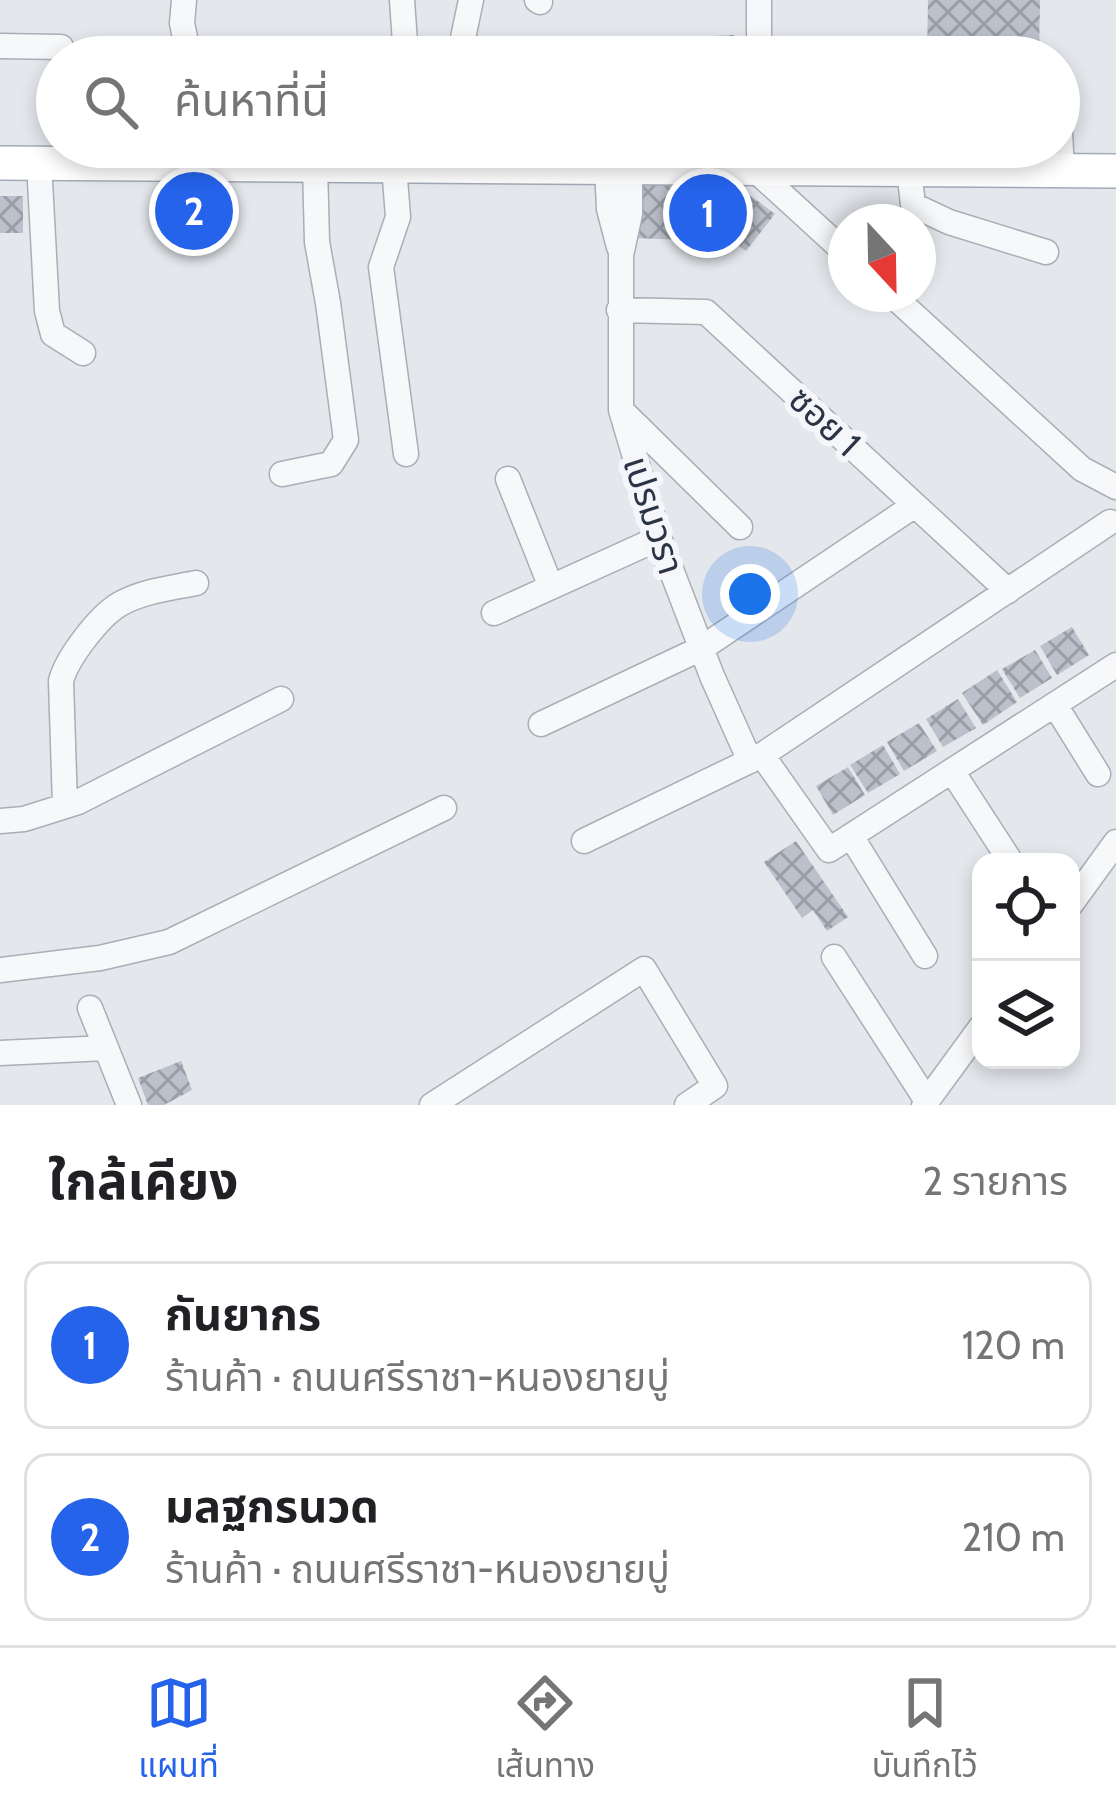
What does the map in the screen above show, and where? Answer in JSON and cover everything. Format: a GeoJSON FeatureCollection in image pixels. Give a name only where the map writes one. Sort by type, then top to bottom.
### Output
{"type":"FeatureCollection","features":[{"type":"Feature","properties":{"kind":"main road"},"geometry":{"type":"LineString","coordinates":[[0,163],[36,163]]}},
{"type":"Feature","properties":{"kind":"main road"},"geometry":{"type":"LineString","coordinates":[[883,168],[1116,171]]}},
{"type":"Feature","properties":{"kind":"street"},"geometry":{"type":"LineString","coordinates":[[184,0],[185,36]]}},
{"type":"Feature","properties":{"kind":"street"},"geometry":{"type":"LineString","coordinates":[[402,0],[405,36]]}},
{"type":"Feature","properties":{"kind":"street"},"geometry":{"type":"LineString","coordinates":[[463,36],[471,0]]}},
{"type":"Feature","properties":{"kind":"street"},"geometry":{"type":"LineString","coordinates":[[759,0],[759,36]]}},
{"type":"Feature","properties":{"kind":"street"},"geometry":{"type":"LineString","coordinates":[[0,46],[36,47]]}},
{"type":"Feature","properties":{"kind":"street"},"geometry":{"type":"LineString","coordinates":[[39,168],[47,310],[53,334],[83,353]]}},
{"type":"Feature","properties":{"kind":"street"},"geometry":{"type":"LineString","coordinates":[[282,474],[331,464],[346,440],[311,168]]}},
{"type":"Feature","properties":{"kind":"street"},"geometry":{"type":"LineString","coordinates":[[406,168],[398,218],[380,267],[406,454]]}},
{"type":"Feature","properties":{"kind":"street","name":"เปรมวรา"},"geometry":{"type":"LineString","coordinates":[[619,168],[609,209],[620,255],[621,410],[659,538],[702,648],[756,758],[829,850],[851,836]]}},
{"type":"Feature","properties":{"kind":"street"},"geometry":{"type":"LineString","coordinates":[[765,168],[828,234]]}},
{"type":"Feature","properties":{"kind":"street"},"geometry":{"type":"LineString","coordinates":[[909,170],[914,206],[1046,252]]}},
{"type":"Feature","properties":{"kind":"street","name":"ซอย 1"},"geometry":{"type":"LineString","coordinates":[[619,310],[706,312],[1008,591]]}},
{"type":"Feature","properties":{"kind":"street"},"geometry":{"type":"LineString","coordinates":[[911,312],[1082,469],[1116,487]]}},
{"type":"Feature","properties":{"kind":"street"},"geometry":{"type":"LineString","coordinates":[[621,410],[740,527]]}},
{"type":"Feature","properties":{"kind":"street"},"geometry":{"type":"LineString","coordinates":[[508,478],[551,587]]}},
{"type":"Feature","properties":{"kind":"street"},"geometry":{"type":"LineString","coordinates":[[541,724],[702,648],[915,505]]}},
{"type":"Feature","properties":{"kind":"street"},"geometry":{"type":"LineString","coordinates":[[584,841],[756,758],[1110,522]]}},
{"type":"Feature","properties":{"kind":"street"},"geometry":{"type":"LineString","coordinates":[[494,614],[659,538]]}},
{"type":"Feature","properties":{"kind":"street"},"geometry":{"type":"LineString","coordinates":[[65,806],[61,681],[65,665],[117,605],[196,583]]}},
{"type":"Feature","properties":{"kind":"street"},"geometry":{"type":"LineString","coordinates":[[925,956],[851,836],[1116,664]]}},
{"type":"Feature","properties":{"kind":"street"},"geometry":{"type":"LineString","coordinates":[[0,821],[65,806],[281,699]]}},
{"type":"Feature","properties":{"kind":"street"},"geometry":{"type":"LineString","coordinates":[[1055,705],[1098,774]]}},
{"type":"Feature","properties":{"kind":"street"},"geometry":{"type":"LineString","coordinates":[[952,771],[1005,853]]}},
{"type":"Feature","properties":{"kind":"street"},"geometry":{"type":"LineString","coordinates":[[0,970],[100,958],[169,941],[444,808]]}},
{"type":"Feature","properties":{"kind":"street"},"geometry":{"type":"LineString","coordinates":[[1080,892],[1116,842]]}},
{"type":"Feature","properties":{"kind":"street"},"geometry":{"type":"LineString","coordinates":[[834,957],[926,1103],[972,1039]]}},
{"type":"Feature","properties":{"kind":"street"},"geometry":{"type":"LineString","coordinates":[[433,1105],[644,969],[716,1086],[687,1105]]}},
{"type":"Feature","properties":{"kind":"street"},"geometry":{"type":"LineString","coordinates":[[90,1008],[129,1105]]}},
{"type":"Feature","properties":{"kind":"street"},"geometry":{"type":"LineString","coordinates":[[0,1053],[106,1048]]}},
{"type":"Feature","properties":{"kind":"building"},"geometry":{"type":"Polygon","coordinates":[[[928,0],[1040,0],[1039,36],[927,36],[928,0]]]}},
{"type":"Feature","properties":{"kind":"building"},"geometry":{"type":"Polygon","coordinates":[[[639,181],[736,189],[734,242],[636,238],[639,181]]]}},
{"type":"Feature","properties":{"kind":"building"},"geometry":{"type":"Polygon","coordinates":[[[181,188],[205,188],[206,234],[182,234],[181,188]]]}},
{"type":"Feature","properties":{"kind":"building"},"geometry":{"type":"Polygon","coordinates":[[[748,194],[775,214],[746,251],[734,243],[748,194]]]}},
{"type":"Feature","properties":{"kind":"building"},"geometry":{"type":"Polygon","coordinates":[[[0,196],[23,196],[23,233],[0,233],[0,196]]]}},
{"type":"Feature","properties":{"kind":"building"},"geometry":{"type":"Polygon","coordinates":[[[1072,627],[1089,655],[1057,675],[1040,646],[1072,627]]]}},
{"type":"Feature","properties":{"kind":"building"},"geometry":{"type":"Polygon","coordinates":[[[1035,650],[1052,678],[1020,698],[1002,669],[1035,650]]]}},
{"type":"Feature","properties":{"kind":"building"},"geometry":{"type":"Polygon","coordinates":[[[997,670],[1017,702],[983,725],[962,693],[997,670]]]}},
{"type":"Feature","properties":{"kind":"building"},"geometry":{"type":"Polygon","coordinates":[[[958,699],[976,728],[943,747],[926,719],[958,699]]]}},
{"type":"Feature","properties":{"kind":"building"},"geometry":{"type":"Polygon","coordinates":[[[919,723],[937,751],[904,771],[887,742],[919,723]]]}},
{"type":"Feature","properties":{"kind":"building"},"geometry":{"type":"Polygon","coordinates":[[[883,745],[900,774],[868,793],[850,765],[883,745]]]}},
{"type":"Feature","properties":{"kind":"building"},"geometry":{"type":"Polygon","coordinates":[[[848,767],[865,795],[833,815],[816,786],[848,767]]]}},
{"type":"Feature","properties":{"kind":"building"},"geometry":{"type":"Polygon","coordinates":[[[796,841],[848,917],[827,931],[813,910],[802,918],[764,862],[796,841]]]}},
{"type":"Feature","properties":{"kind":"building"},"geometry":{"type":"Polygon","coordinates":[[[181,1061],[192,1090],[164,1105],[148,1105],[138,1078],[181,1061]]]}},
{"type":"Feature","properties":{"kind":"place","name":"มลฐกรนวด"},"geometry":{"type":"Point","coordinates":[194,211]}},
{"type":"Feature","properties":{"kind":"place","name":"กันยากร"},"geometry":{"type":"Point","coordinates":[708,213]}}]}
